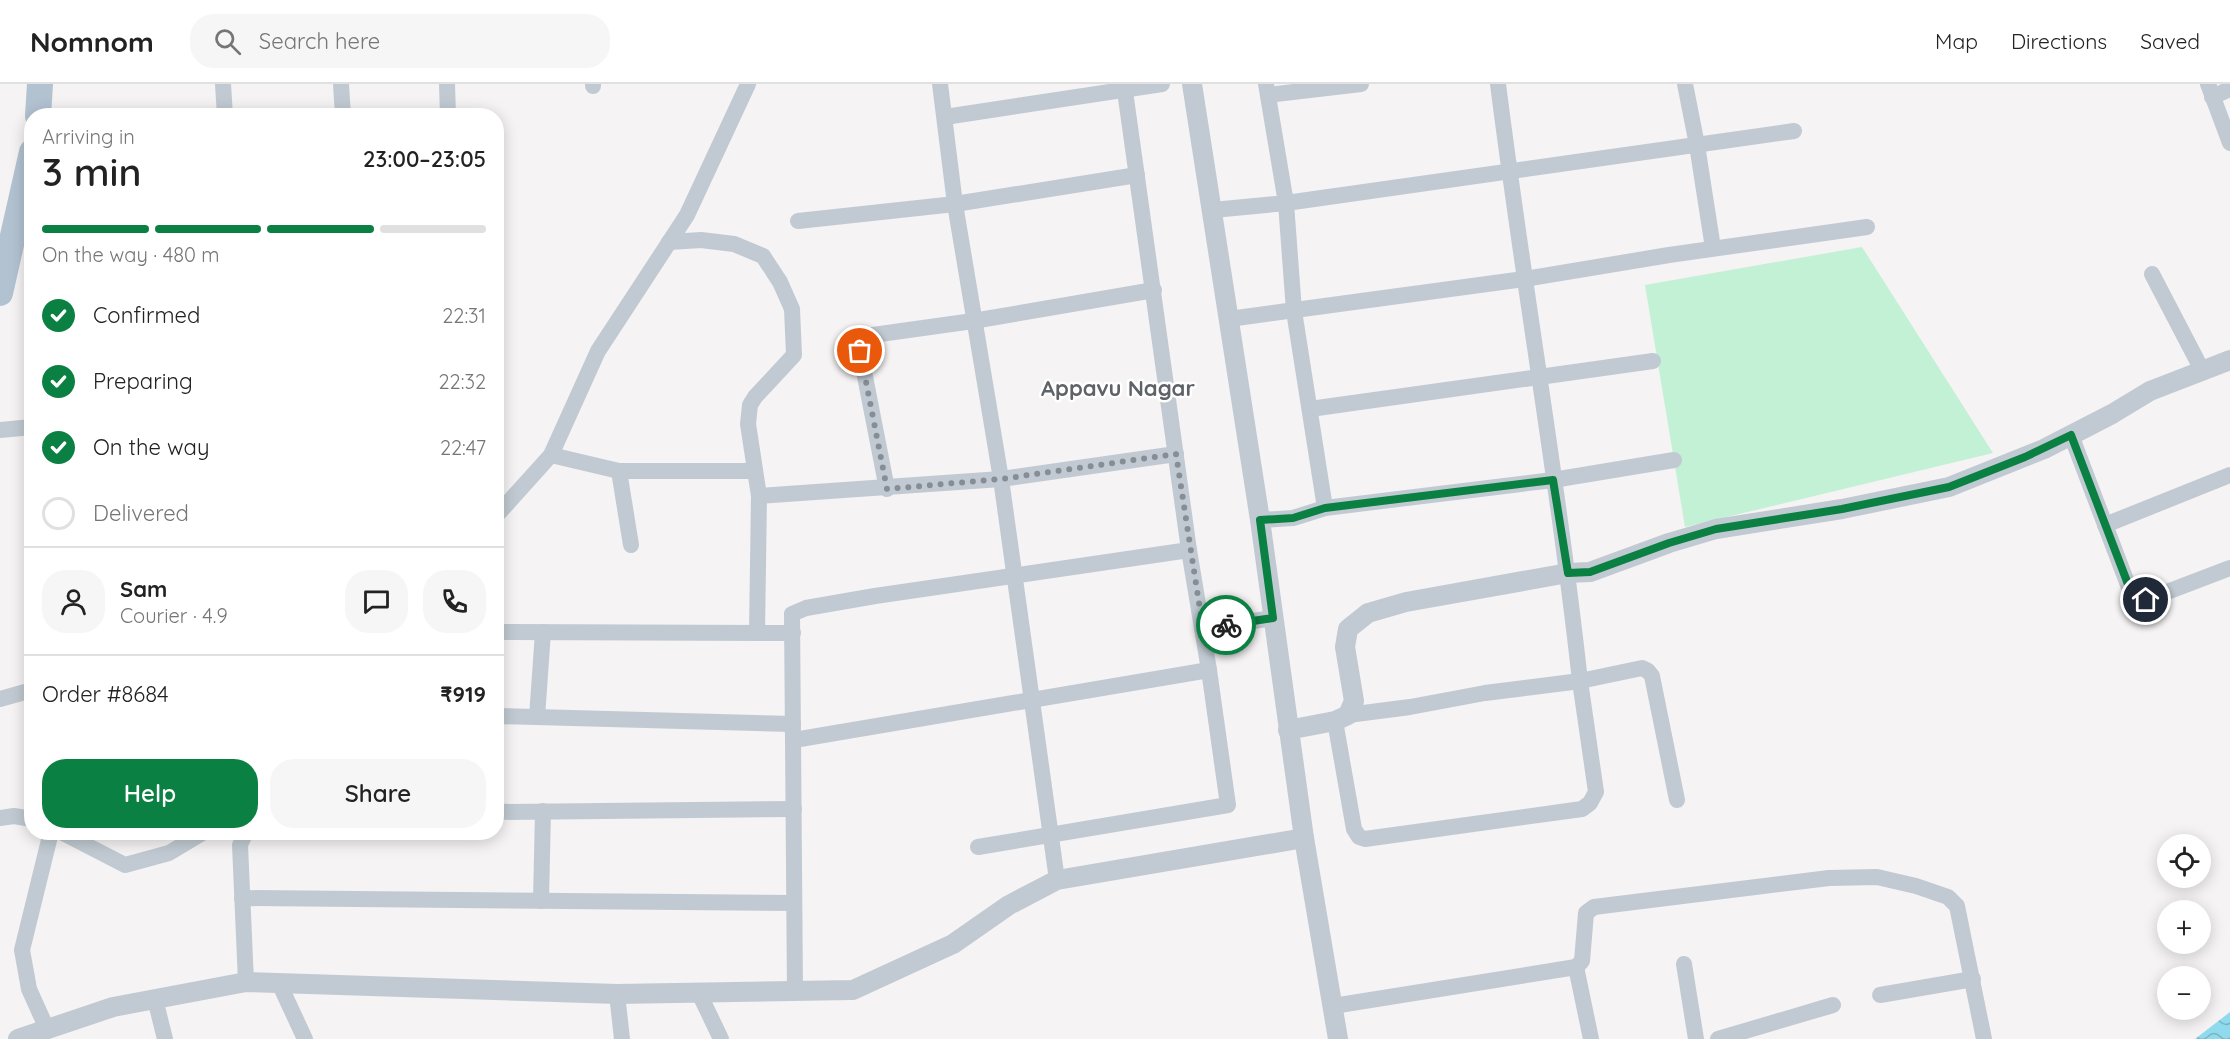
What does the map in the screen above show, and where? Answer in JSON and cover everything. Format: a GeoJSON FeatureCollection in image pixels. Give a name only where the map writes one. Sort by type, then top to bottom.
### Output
{"type":"FeatureCollection","features":[{"type":"Feature","properties":{"kind":"main road"},"geometry":{"type":"LineString","coordinates":[[38,108],[40,84]]}},
{"type":"Feature","properties":{"kind":"main road"},"geometry":{"type":"LineString","coordinates":[[0,293],[24,187]]}},
{"type":"Feature","properties":{"kind":"street"},"geometry":{"type":"LineString","coordinates":[[223,84],[224,108]]}},
{"type":"Feature","properties":{"kind":"street"},"geometry":{"type":"LineString","coordinates":[[341,84],[342,108]]}},
{"type":"Feature","properties":{"kind":"street"},"geometry":{"type":"LineString","coordinates":[[447,84],[448,108]]}},
{"type":"Feature","properties":{"kind":"street"},"geometry":{"type":"LineString","coordinates":[[504,507],[551,455],[598,351],[687,215],[748,84]]}},
{"type":"Feature","properties":{"kind":"street"},"geometry":{"type":"LineString","coordinates":[[940,84],[973,321],[1001,479],[1057,880]]}},
{"type":"Feature","properties":{"kind":"street"},"geometry":{"type":"LineString","coordinates":[[945,117],[1124,87],[1162,84]]}},
{"type":"Feature","properties":{"kind":"street"},"geometry":{"type":"LineString","coordinates":[[1192,84],[1260,520],[1304,838],[1338,1039]]}},
{"type":"Feature","properties":{"kind":"street"},"geometry":{"type":"LineString","coordinates":[[1325,508],[1294,310],[1286,203],[1267,89],[1361,84]]}},
{"type":"Feature","properties":{"kind":"street"},"geometry":{"type":"LineString","coordinates":[[1498,84],[1524,279],[1568,573],[1596,792],[1590,803],[1582,809],[1365,839],[1359,837],[1354,829],[1341,718],[1354,701],[1345,647],[1348,629],[1368,613],[1406,602],[1568,573],[1590,572],[1669,543],[1716,529],[1842,509],[1949,487],[2000,468],[2071,435],[2150,391],[2230,360]]}},
{"type":"Feature","properties":{"kind":"street"},"geometry":{"type":"LineString","coordinates":[[1685,84],[1713,248]]}},
{"type":"Feature","properties":{"kind":"street"},"geometry":{"type":"LineString","coordinates":[[978,847],[1228,805],[1203,629],[1189,550],[1124,87]]}},
{"type":"Feature","properties":{"kind":"street"},"geometry":{"type":"LineString","coordinates":[[2230,89],[2210,90],[2230,143]]}},
{"type":"Feature","properties":{"kind":"street"},"geometry":{"type":"LineString","coordinates":[[1213,210],[1286,203],[1794,131]]}},
{"type":"Feature","properties":{"kind":"street"},"geometry":{"type":"LineString","coordinates":[[798,221],[955,204],[1137,175]]}},
{"type":"Feature","properties":{"kind":"street"},"geometry":{"type":"LineString","coordinates":[[1229,319],[1524,279],[1867,226]]}},
{"type":"Feature","properties":{"kind":"street"},"geometry":{"type":"LineString","coordinates":[[669,242],[701,240],[734,243],[763,256],[780,282],[792,309],[794,355],[754,397],[750,405],[748,424],[759,496],[757,633]]}},
{"type":"Feature","properties":{"kind":"street"},"geometry":{"type":"LineString","coordinates":[[2152,274],[2202,370]]}},
{"type":"Feature","properties":{"kind":"street"},"geometry":{"type":"LineString","coordinates":[[887,489],[860,351],[864,341],[873,335],[973,321],[1154,290]]}},
{"type":"Feature","properties":{"kind":"street"},"geometry":{"type":"LineString","coordinates":[[1310,409],[1653,361]]}},
{"type":"Feature","properties":{"kind":"street"},"geometry":{"type":"LineString","coordinates":[[0,430],[24,428]]}},
{"type":"Feature","properties":{"kind":"street"},"geometry":{"type":"LineString","coordinates":[[2071,435],[2131,592],[2138,600],[2146,600],[2230,568]]}},
{"type":"Feature","properties":{"kind":"street"},"geometry":{"type":"LineString","coordinates":[[759,496],[887,489],[1001,479],[1176,454]]}},
{"type":"Feature","properties":{"kind":"street"},"geometry":{"type":"LineString","coordinates":[[551,455],[619,471],[683,473],[755,471]]}},
{"type":"Feature","properties":{"kind":"street"},"geometry":{"type":"LineString","coordinates":[[1260,520],[1293,518],[1325,508],[1553,480],[1674,460]]}},
{"type":"Feature","properties":{"kind":"street"},"geometry":{"type":"LineString","coordinates":[[619,471],[631,545]]}},
{"type":"Feature","properties":{"kind":"street"},"geometry":{"type":"LineString","coordinates":[[2105,525],[2230,475]]}},
{"type":"Feature","properties":{"kind":"street"},"geometry":{"type":"LineString","coordinates":[[795,991],[792,614],[806,608],[1189,550]]}},
{"type":"Feature","properties":{"kind":"street"},"geometry":{"type":"LineString","coordinates":[[1203,629],[1273,618]]}},
{"type":"Feature","properties":{"kind":"street"},"geometry":{"type":"LineString","coordinates":[[504,632],[793,633]]}},
{"type":"Feature","properties":{"kind":"street"},"geometry":{"type":"LineString","coordinates":[[537,717],[543,632]]}},
{"type":"Feature","properties":{"kind":"street"},"geometry":{"type":"LineString","coordinates":[[1288,730],[1341,718],[1410,708],[1485,693],[1580,681],[1642,668],[1652,676],[1677,800]]}},
{"type":"Feature","properties":{"kind":"street"},"geometry":{"type":"LineString","coordinates":[[504,716],[793,732],[1031,700],[1209,670]]}},
{"type":"Feature","properties":{"kind":"street"},"geometry":{"type":"LineString","coordinates":[[0,699],[24,692]]}},
{"type":"Feature","properties":{"kind":"street"},"geometry":{"type":"LineString","coordinates":[[504,812],[794,809]]}},
{"type":"Feature","properties":{"kind":"street"},"geometry":{"type":"LineString","coordinates":[[541,901],[543,811]]}},
{"type":"Feature","properties":{"kind":"street"},"geometry":{"type":"LineString","coordinates":[[0,818],[14,816],[24,818]]}},
{"type":"Feature","properties":{"kind":"street"},"geometry":{"type":"LineString","coordinates":[[18,1039],[113,1007],[246,982],[617,994],[853,990],[953,944],[1009,905],[1057,880],[1304,838]]}},
{"type":"Feature","properties":{"kind":"street"},"geometry":{"type":"LineString","coordinates":[[47,1029],[29,989],[22,950],[49,840]]}},
{"type":"Feature","properties":{"kind":"street"},"geometry":{"type":"LineString","coordinates":[[77,840],[125,865],[169,853],[191,840]]}},
{"type":"Feature","properties":{"kind":"street"},"geometry":{"type":"LineString","coordinates":[[242,840],[240,844],[246,982]]}},
{"type":"Feature","properties":{"kind":"street"},"geometry":{"type":"LineString","coordinates":[[1333,1006],[1576,967],[1582,962],[1586,913],[1594,907],[1829,878],[1877,877],[1916,886],[1948,897],[1957,906],[1983,1039]]}},
{"type":"Feature","properties":{"kind":"street"},"geometry":{"type":"LineString","coordinates":[[242,898],[794,903]]}},
{"type":"Feature","properties":{"kind":"street"},"geometry":{"type":"LineString","coordinates":[[1684,964],[1696,1039]]}},
{"type":"Feature","properties":{"kind":"street"},"geometry":{"type":"LineString","coordinates":[[1576,967],[1591,1039]]}},
{"type":"Feature","properties":{"kind":"street"},"geometry":{"type":"LineString","coordinates":[[1880,995],[1973,979]]}},
{"type":"Feature","properties":{"kind":"street"},"geometry":{"type":"LineString","coordinates":[[279,983],[305,1039]]}},
{"type":"Feature","properties":{"kind":"street"},"geometry":{"type":"LineString","coordinates":[[699,993],[721,1039]]}},
{"type":"Feature","properties":{"kind":"street"},"geometry":{"type":"LineString","coordinates":[[617,994],[622,1039]]}},
{"type":"Feature","properties":{"kind":"street"},"geometry":{"type":"LineString","coordinates":[[154,999],[165,1039]]}},
{"type":"Feature","properties":{"kind":"street"},"geometry":{"type":"LineString","coordinates":[[1718,1039],[1833,1005]]}},
{"type":"Feature","properties":{"kind":"green space"},"geometry":{"type":"Polygon","coordinates":[[[1862,247],[1993,453],[1685,527],[1645,285],[1862,247]]]}},
{"type":"Feature","properties":{"kind":"water"},"geometry":{"type":"Polygon","coordinates":[[[2230,1012],[2230,1039],[2195,1039],[2230,1012]]]}},
{"type":"Feature","properties":{"kind":"way so far"},"geometry":{"type":"LineString","coordinates":[[860,351],[887,489],[1001,479],[1176,454],[1203,629],[1226,625]]}},
{"type":"Feature","properties":{"kind":"district","name":"Appavu Nagar"},"geometry":{"type":"Point","coordinates":[1118,388]}},
{"type":"Feature","properties":{"kind":"route"},"geometry":{"type":"LineString","coordinates":[[1226,625],[1273,618],[1260,520],[1293,518],[1325,508],[1553,480],[1568,573],[1590,572],[1669,543],[1716,529],[1842,509],[1949,487],[2044,449],[2071,435],[2131,592],[2138,600],[2146,600]]}}]}
